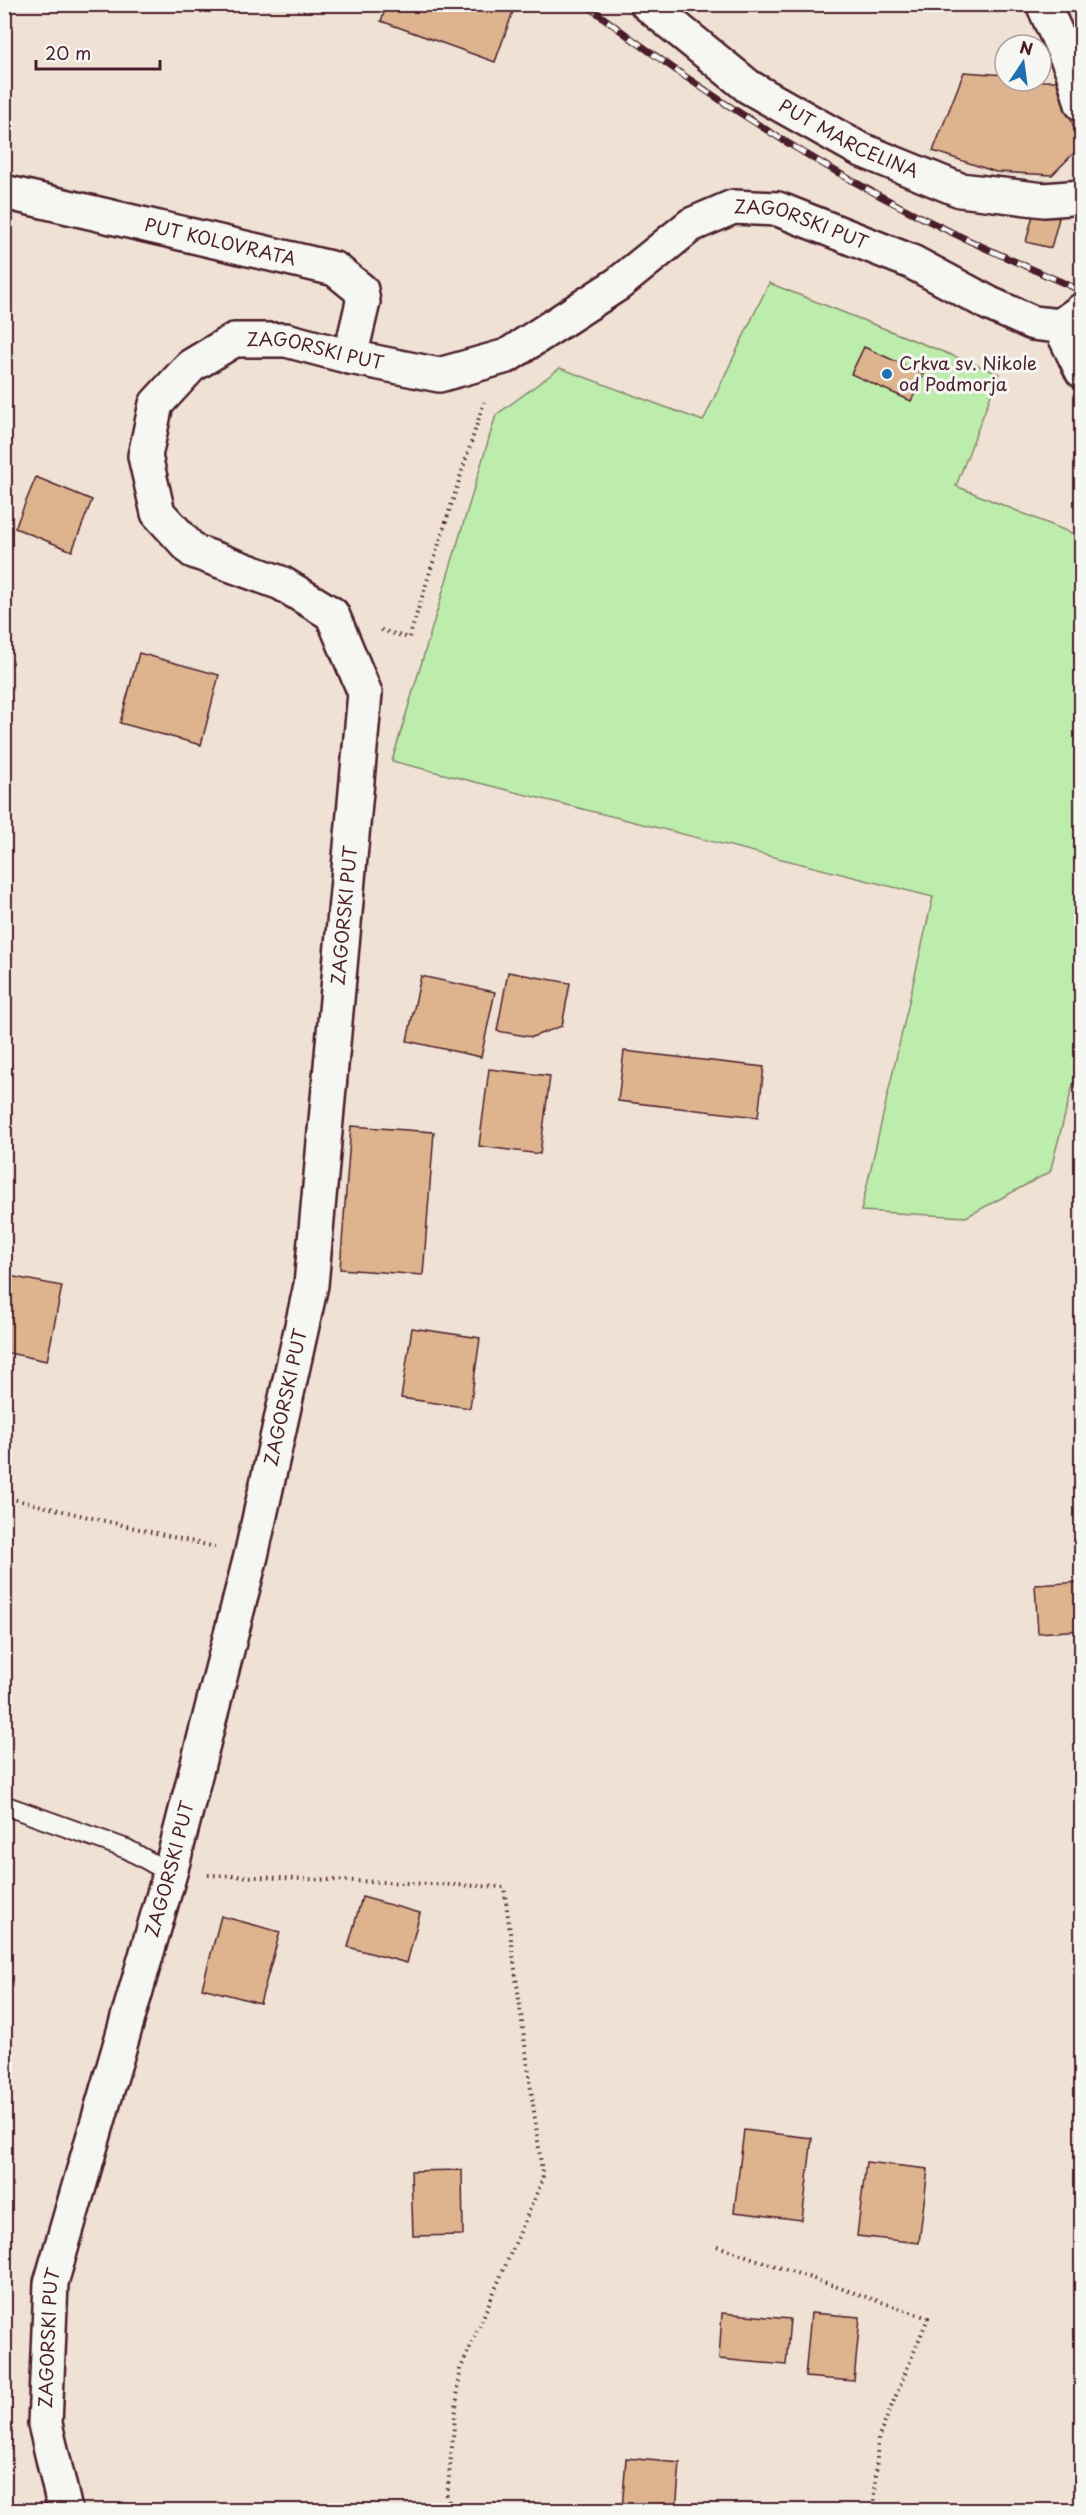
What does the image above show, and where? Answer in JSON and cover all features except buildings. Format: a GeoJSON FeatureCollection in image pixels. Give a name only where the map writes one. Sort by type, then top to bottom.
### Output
{"type":"FeatureCollection","features":[{"type":"Feature","properties":{"kind":"main road","name":"PUT MARCELINA"},"geometry":{"type":"LineString","coordinates":[[647,4],[749,87],[859,149],[960,190],[1044,200],[1082,196]]}},
{"type":"Feature","properties":{"kind":"main road"},"geometry":{"type":"LineString","coordinates":[[1043,4],[1072,69],[1082,104]]}},
{"type":"Feature","properties":{"kind":"main road","name":"PUT KOLOVRATA"},"geometry":{"type":"LineString","coordinates":[[4,192],[334,269],[361,290],[363,302],[350,357]]}},
{"type":"Feature","properties":{"kind":"main road","name":"ZAGORSKI PUT"},"geometry":{"type":"LineString","coordinates":[[65,2511],[45,2424],[51,2283],[170,1873],[251,1556],[311,1285],[365,693],[332,614],[281,583],[193,551],[158,513],[145,456],[156,404],[191,366],[234,340],[286,340],[350,357],[439,375],[507,356],[618,284],[691,225],[733,207],[778,209],[912,262],[990,304],[1033,323],[1071,318]]}},
{"type":"Feature","properties":{"kind":"main road"},"geometry":{"type":"LineString","coordinates":[[1071,318],[1082,371]]}},
{"type":"Feature","properties":{"kind":"lane"},"geometry":{"type":"LineString","coordinates":[[4,1805],[128,1849],[170,1873]]}},
{"type":"Feature","properties":{"kind":"path"},"geometry":{"type":"LineString","coordinates":[[409,639],[487,392]]}},
{"type":"Feature","properties":{"kind":"path"},"geometry":{"type":"LineString","coordinates":[[4,1497],[251,1556]]}},
{"type":"Feature","properties":{"kind":"path"},"geometry":{"type":"LineString","coordinates":[[170,1873],[504,1887],[543,2179],[460,2370],[447,2495],[451,2511]]}},
{"type":"Feature","properties":{"kind":"path"},"geometry":{"type":"LineString","coordinates":[[717,2246],[928,2318],[878,2439],[873,2511]]}},
{"type":"Feature","properties":{"kind":"green space"},"geometry":{"type":"Polygon","coordinates":[[[769,283],[999,374],[956,486],[1081,537],[1081,1054],[1050,1172],[966,1217],[861,1211],[933,897],[392,761],[496,415],[560,368],[703,421],[769,283]]]}},
{"type":"Feature","properties":{"kind":"railway"},"geometry":{"type":"LineString","coordinates":[[585,4],[671,67],[807,155],[949,231],[1082,291]]}},
{"type":"Feature","properties":{"kind":"place","name":"Crkva sv. Nikole od Podmorja"},"geometry":{"type":"Point","coordinates":[887,374]}}]}
